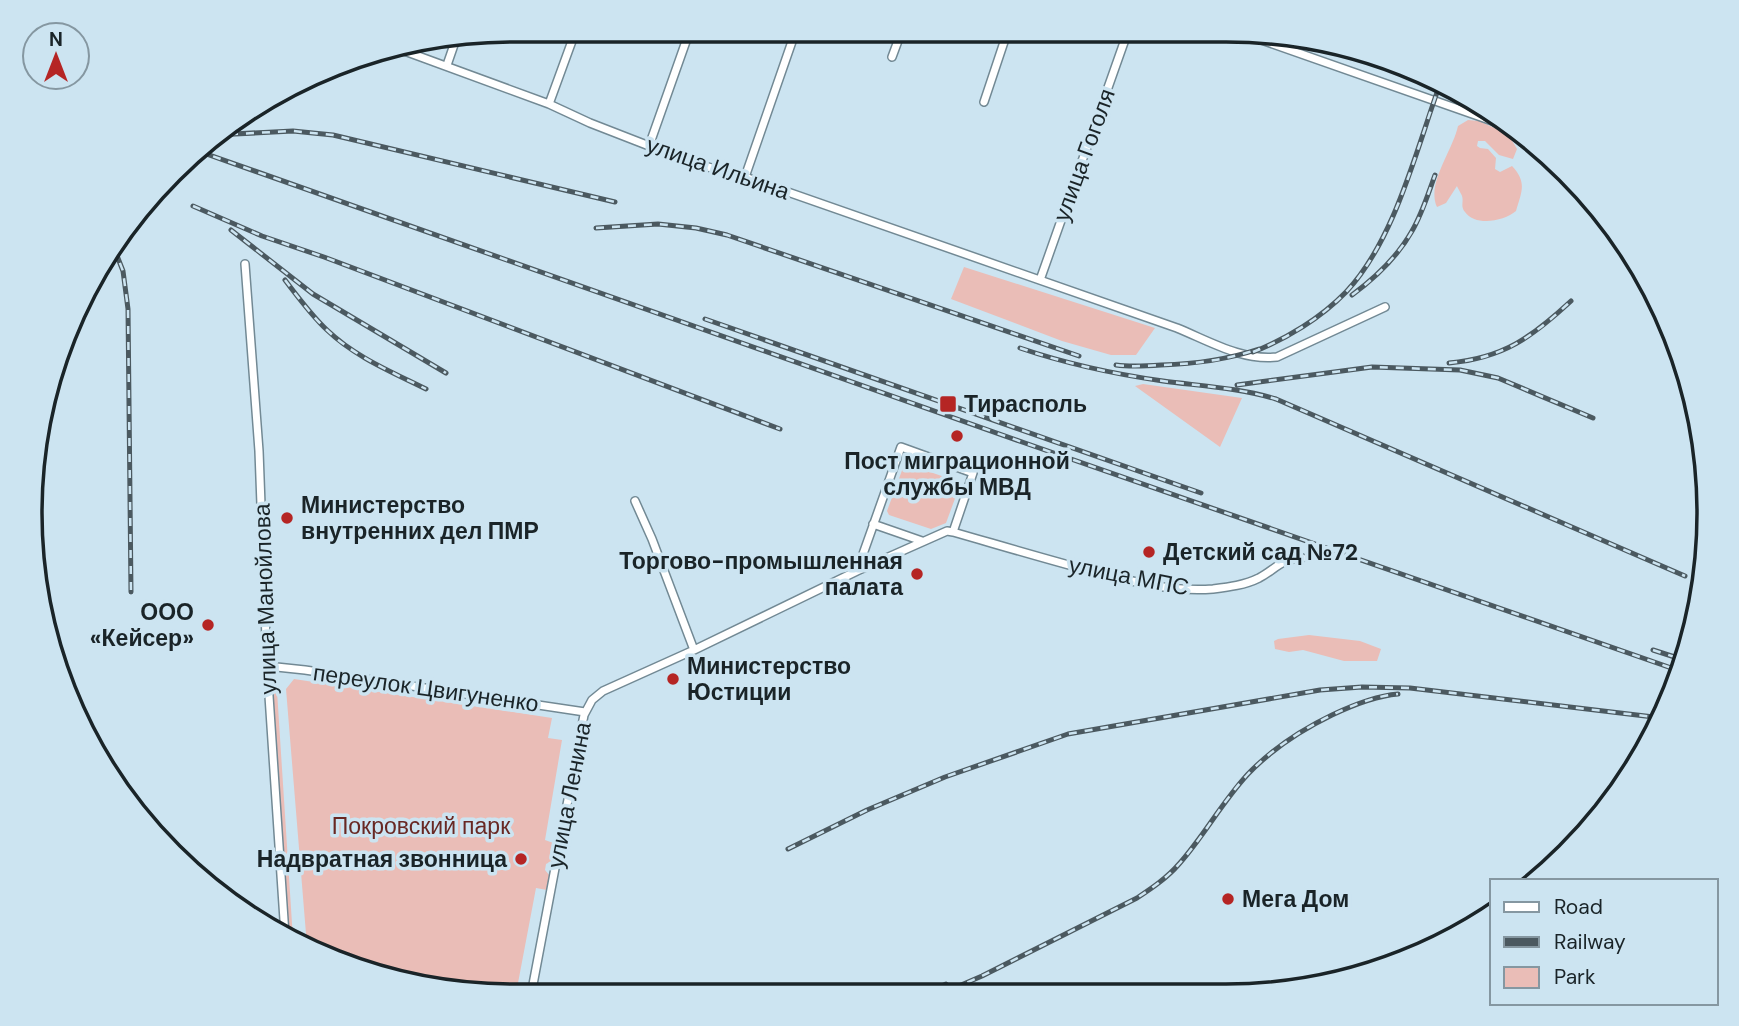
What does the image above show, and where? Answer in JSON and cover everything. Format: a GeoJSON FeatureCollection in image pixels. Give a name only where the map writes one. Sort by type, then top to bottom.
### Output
{"type":"FeatureCollection","features":[{"type":"Feature","properties":{"kind":"street"},"geometry":{"type":"LineString","coordinates":[[549,104],[572,42]]}},
{"type":"Feature","properties":{"kind":"street"},"geometry":{"type":"LineString","coordinates":[[649,146],[686,42]]}},
{"type":"Feature","properties":{"kind":"street"},"geometry":{"type":"LineString","coordinates":[[745,177],[792,42]]}},
{"type":"Feature","properties":{"kind":"street"},"geometry":{"type":"LineString","coordinates":[[892,57],[898,42]]}},
{"type":"Feature","properties":{"kind":"street"},"geometry":{"type":"LineString","coordinates":[[984,102],[1005,42]]}},
{"type":"Feature","properties":{"kind":"street","name":"улица Гоголя"},"geometry":{"type":"LineString","coordinates":[[1040,280],[1124,42]]}},
{"type":"Feature","properties":{"kind":"street"},"geometry":{"type":"LineString","coordinates":[[1275,45],[1482,117]]}},
{"type":"Feature","properties":{"kind":"street"},"geometry":{"type":"LineString","coordinates":[[447,65],[454,46]]}},
{"type":"Feature","properties":{"kind":"street","name":"улица Ильина"},"geometry":{"type":"LineString","coordinates":[[413,53],[549,104],[693,163],[745,177],[1177,328],[1244,355],[1264,358],[1277,356],[1385,307]]}},
{"type":"Feature","properties":{"kind":"street","name":"улица Манойлова"},"geometry":{"type":"LineString","coordinates":[[245,264],[259,451],[267,666],[284,925]]}},
{"type":"Feature","properties":{"kind":"street"},"geometry":{"type":"LineString","coordinates":[[857,571],[901,447],[973,473],[953,531]]}},
{"type":"Feature","properties":{"kind":"street"},"geometry":{"type":"LineString","coordinates":[[635,501],[694,650]]}},
{"type":"Feature","properties":{"kind":"street"},"geometry":{"type":"LineString","coordinates":[[873,524],[923,541]]}},
{"type":"Feature","properties":{"kind":"street","name":"улица Ленина"},"geometry":{"type":"LineString","coordinates":[[533,984],[585,712],[596,696],[857,571],[940,533],[953,531]]}},
{"type":"Feature","properties":{"kind":"street","name":"улица МПС"},"geometry":{"type":"LineString","coordinates":[[953,531],[1039,558],[1175,589],[1214,589],[1248,583],[1279,563],[1301,558]]}},
{"type":"Feature","properties":{"kind":"street","name":"переулок Цвигуненко"},"geometry":{"type":"LineString","coordinates":[[267,666],[585,712]]}},
{"type":"Feature","properties":{"kind":"green space"},"geometry":{"type":"Polygon","coordinates":[[[1468,120],[1479,121],[1509,136],[1517,149],[1513,159],[1499,155],[1485,141],[1478,141],[1477,146],[1488,149],[1496,158],[1495,169],[1500,172],[1512,166],[1520,177],[1521,192],[1516,211],[1490,221],[1476,220],[1464,210],[1457,186],[1446,203],[1437,207],[1437,178],[1458,126],[1468,120]]]}},
{"type":"Feature","properties":{"kind":"green space"},"geometry":{"type":"Polygon","coordinates":[[[964,267],[1155,328],[1136,355],[1111,355],[1062,341],[951,299],[964,267]]]}},
{"type":"Feature","properties":{"kind":"green space"},"geometry":{"type":"Polygon","coordinates":[[[1143,384],[1242,398],[1220,447],[1135,386],[1143,384]]]}},
{"type":"Feature","properties":{"kind":"green space"},"geometry":{"type":"Polygon","coordinates":[[[904,465],[959,482],[946,523],[931,529],[889,515],[887,511],[904,465]]]}},
{"type":"Feature","properties":{"kind":"green space"},"geometry":{"type":"Polygon","coordinates":[[[1309,635],[1360,641],[1381,649],[1377,661],[1344,661],[1303,650],[1289,652],[1275,649],[1274,641],[1278,639],[1309,635]]]}},
{"type":"Feature","properties":{"kind":"green space","name":"Покровский парк"},"geometry":{"type":"Polygon","coordinates":[[[294,679],[552,718],[548,738],[562,740],[545,840],[556,844],[552,861],[546,864],[545,870],[550,876],[547,890],[536,888],[518,983],[482,983],[421,975],[362,959],[306,936],[286,689],[294,679]]]}},
{"type":"Feature","properties":{"kind":"green space"},"geometry":{"type":"Polygon","coordinates":[[[273,691],[277,691],[292,929],[288,927],[273,691]]]}},
{"type":"Feature","properties":{"kind":"railway"},"geometry":{"type":"LineString","coordinates":[[1253,352],[1278,341],[1314,319],[1336,302],[1363,271],[1391,221],[1437,93]]}},
{"type":"Feature","properties":{"kind":"railway"},"geometry":{"type":"LineString","coordinates":[[233,134],[293,131],[333,135],[615,202]]}},
{"type":"Feature","properties":{"kind":"railway"},"geometry":{"type":"LineString","coordinates":[[208,154],[1671,668]]}},
{"type":"Feature","properties":{"kind":"railway"},"geometry":{"type":"LineString","coordinates":[[1352,295],[1400,249],[1419,218],[1435,175]]}},
{"type":"Feature","properties":{"kind":"railway"},"geometry":{"type":"LineString","coordinates":[[193,206],[262,236],[780,429]]}},
{"type":"Feature","properties":{"kind":"railway"},"geometry":{"type":"LineString","coordinates":[[596,228],[658,224],[727,235],[1079,356]]}},
{"type":"Feature","properties":{"kind":"railway"},"geometry":{"type":"LineString","coordinates":[[231,230],[313,294],[446,373]]}},
{"type":"Feature","properties":{"kind":"railway"},"geometry":{"type":"LineString","coordinates":[[117,257],[123,271],[128,309],[131,592]]}},
{"type":"Feature","properties":{"kind":"railway"},"geometry":{"type":"LineString","coordinates":[[285,280],[338,340],[374,363],[426,389]]}},
{"type":"Feature","properties":{"kind":"railway"},"geometry":{"type":"LineString","coordinates":[[1449,363],[1486,356],[1516,344],[1571,301]]}},
{"type":"Feature","properties":{"kind":"railway"},"geometry":{"type":"LineString","coordinates":[[705,319],[1201,493]]}},
{"type":"Feature","properties":{"kind":"railway"},"geometry":{"type":"LineString","coordinates":[[1020,348],[1109,372],[1234,390],[1276,399],[1685,576]]}},
{"type":"Feature","properties":{"kind":"railway"},"geometry":{"type":"LineString","coordinates":[[1116,365],[1198,362],[1259,349]]}},
{"type":"Feature","properties":{"kind":"railway"},"geometry":{"type":"LineString","coordinates":[[1237,385],[1372,367],[1460,370],[1498,378],[1593,418]]}},
{"type":"Feature","properties":{"kind":"railway"},"geometry":{"type":"LineString","coordinates":[[1653,650],[1674,657]]}},
{"type":"Feature","properties":{"kind":"railway"},"geometry":{"type":"LineString","coordinates":[[788,849],[867,810],[945,777],[1068,734],[1320,690],[1410,688],[1650,717]]}},
{"type":"Feature","properties":{"kind":"railway"},"geometry":{"type":"LineString","coordinates":[[963,984],[1137,898],[1174,869],[1239,785],[1277,748],[1340,711],[1373,699],[1398,694]]}},
{"type":"Feature","properties":{"kind":"place","name":"Тирасполь"},"geometry":{"type":"Point","coordinates":[948,404]}},
{"type":"Feature","properties":{"kind":"place","name":"Пост миграционной службы МВД"},"geometry":{"type":"Point","coordinates":[957,436]}},
{"type":"Feature","properties":{"kind":"place","name":"Министерство внутренних дел ПМР"},"geometry":{"type":"Point","coordinates":[287,518]}},
{"type":"Feature","properties":{"kind":"place","name":"Детский сад №72"},"geometry":{"type":"Point","coordinates":[1149,552]}},
{"type":"Feature","properties":{"kind":"place","name":"Торгово-промышленная палата"},"geometry":{"type":"Point","coordinates":[917,574]}},
{"type":"Feature","properties":{"kind":"place","name":"ООО «Кейсер»"},"geometry":{"type":"Point","coordinates":[208,625]}},
{"type":"Feature","properties":{"kind":"place","name":"Министерство Юстиции"},"geometry":{"type":"Point","coordinates":[673,679]}},
{"type":"Feature","properties":{"kind":"place","name":"Надвратная звонница"},"geometry":{"type":"Point","coordinates":[521,859]}},
{"type":"Feature","properties":{"kind":"place","name":"Мега Дом"},"geometry":{"type":"Point","coordinates":[1228,899]}}]}
